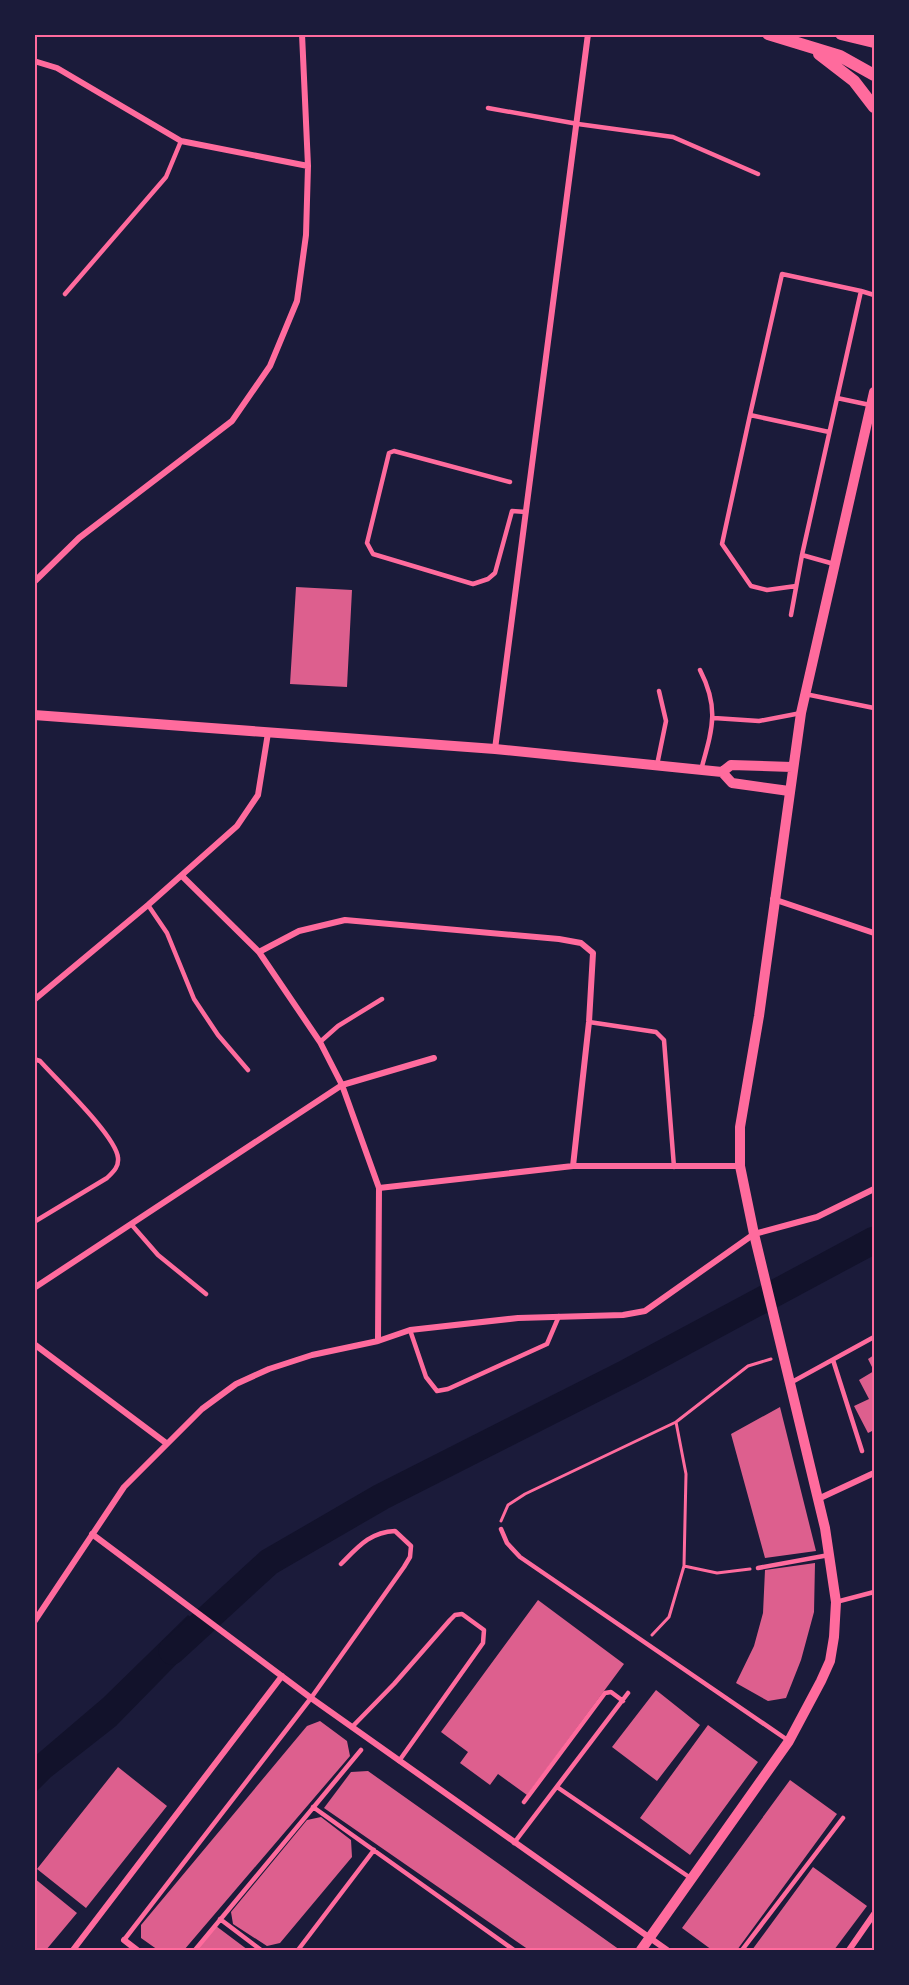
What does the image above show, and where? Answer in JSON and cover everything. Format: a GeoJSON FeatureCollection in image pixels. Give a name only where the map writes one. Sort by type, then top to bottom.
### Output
{"type":"FeatureCollection","features":[{"type":"Feature","properties":{"kind":"main road"},"geometry":{"type":"LineString","coordinates":[[768,34],[840,56],[874,75]]}},
{"type":"Feature","properties":{"kind":"main road"},"geometry":{"type":"LineString","coordinates":[[842,34],[874,42]]}},
{"type":"Feature","properties":{"kind":"main road"},"geometry":{"type":"LineString","coordinates":[[808,46],[854,81],[874,107]]}},
{"type":"Feature","properties":{"kind":"street"},"geometry":{"type":"LineString","coordinates":[[34,582],[79,538],[232,421],[270,366],[297,301],[306,235],[308,166],[302,34]]}},
{"type":"Feature","properties":{"kind":"street"},"geometry":{"type":"LineString","coordinates":[[495,749],[588,34]]}},
{"type":"Feature","properties":{"kind":"street"},"geometry":{"type":"LineString","coordinates":[[34,62],[57,68],[181,141],[308,166]]}},
{"type":"Feature","properties":{"kind":"street"},"geometry":{"type":"LineString","coordinates":[[641,1950],[789,1741],[830,1661],[836,1602],[829,1555],[792,1382],[754,1234],[740,1166],[740,1127],[760,1006],[773,899],[801,712],[874,392]]}},
{"type":"Feature","properties":{"kind":"street"},"geometry":{"type":"LineString","coordinates":[[34,715],[495,749],[657,765],[722,772],[732,783],[789,791]]}},
{"type":"Feature","properties":{"kind":"street"},"geometry":{"type":"LineString","coordinates":[[34,1000],[182,876],[237,826],[258,795],[268,733]]}},
{"type":"Feature","properties":{"kind":"street"},"geometry":{"type":"LineString","coordinates":[[722,772],[731,765],[792,767]]}},
{"type":"Feature","properties":{"kind":"street"},"geometry":{"type":"LineString","coordinates":[[182,876],[259,952],[320,1042],[342,1085],[379,1188],[378,1341]]}},
{"type":"Feature","properties":{"kind":"street"},"geometry":{"type":"LineString","coordinates":[[773,899],[874,933]]}},
{"type":"Feature","properties":{"kind":"street"},"geometry":{"type":"LineString","coordinates":[[259,952],[299,931],[345,920],[581,943],[593,953],[589,1022],[573,1166]]}},
{"type":"Feature","properties":{"kind":"street"},"geometry":{"type":"LineString","coordinates":[[34,1288],[342,1085],[434,1058]]}},
{"type":"Feature","properties":{"kind":"street"},"geometry":{"type":"LineString","coordinates":[[379,1188],[573,1166],[740,1166]]}},
{"type":"Feature","properties":{"kind":"street"},"geometry":{"type":"LineString","coordinates":[[34,1622],[124,1487],[202,1409],[236,1384],[269,1369],[312,1355],[378,1341],[410,1330],[518,1318],[623,1315],[645,1311],[754,1234],[817,1217],[874,1189]]}},
{"type":"Feature","properties":{"kind":"street"},"geometry":{"type":"LineString","coordinates":[[34,1344],[166,1443]]}},
{"type":"Feature","properties":{"kind":"street"},"geometry":{"type":"LineString","coordinates":[[818,1499],[874,1473]]}},
{"type":"Feature","properties":{"kind":"street"},"geometry":{"type":"LineString","coordinates":[[92,1534],[311,1698],[667,1950]]}},
{"type":"Feature","properties":{"kind":"street"},"geometry":{"type":"LineString","coordinates":[[73,1950],[282,1676]]}},
{"type":"Feature","properties":{"kind":"street"},"geometry":{"type":"LineString","coordinates":[[849,1950],[874,1914]]}},
{"type":"Feature","properties":{"kind":"street"},"geometry":{"type":"LineString","coordinates":[[124,1940],[137,1950]]}},
{"type":"Feature","properties":{"kind":"lane"},"geometry":{"type":"LineString","coordinates":[[488,108],[578,124],[673,136],[758,174]]}},
{"type":"Feature","properties":{"kind":"lane"},"geometry":{"type":"LineString","coordinates":[[65,294],[166,177],[181,141]]}},
{"type":"Feature","properties":{"kind":"lane"},"geometry":{"type":"LineString","coordinates":[[796,586],[766,590],[751,586],[722,544],[782,274],[874,295]]}},
{"type":"Feature","properties":{"kind":"lane"},"geometry":{"type":"LineString","coordinates":[[790,615],[861,291]]}},
{"type":"Feature","properties":{"kind":"lane"},"geometry":{"type":"LineString","coordinates":[[837,398],[871,405]]}},
{"type":"Feature","properties":{"kind":"lane"},"geometry":{"type":"LineString","coordinates":[[750,415],[830,432]]}},
{"type":"Feature","properties":{"kind":"lane"},"geometry":{"type":"LineString","coordinates":[[510,483],[394,452],[389,453],[367,543],[369,549],[373,554],[473,584],[488,579],[495,573],[512,512],[526,512]]}},
{"type":"Feature","properties":{"kind":"lane"},"geometry":{"type":"LineString","coordinates":[[802,555],[834,564]]}},
{"type":"Feature","properties":{"kind":"lane"},"geometry":{"type":"LineString","coordinates":[[700,670],[711,697],[714,718],[701,770]]}},
{"type":"Feature","properties":{"kind":"lane"},"geometry":{"type":"LineString","coordinates":[[657,765],[666,721],[658,691]]}},
{"type":"Feature","properties":{"kind":"lane"},"geometry":{"type":"LineString","coordinates":[[805,694],[874,708]]}},
{"type":"Feature","properties":{"kind":"lane"},"geometry":{"type":"LineString","coordinates":[[714,718],[759,721],[801,712]]}},
{"type":"Feature","properties":{"kind":"lane"},"geometry":{"type":"LineString","coordinates":[[148,905],[167,933],[194,999],[218,1035],[248,1070]]}},
{"type":"Feature","properties":{"kind":"lane"},"geometry":{"type":"LineString","coordinates":[[320,1042],[338,1026],[382,999]]}},
{"type":"Feature","properties":{"kind":"lane"},"geometry":{"type":"LineString","coordinates":[[589,1022],[656,1032],[664,1040],[674,1167]]}},
{"type":"Feature","properties":{"kind":"lane"},"geometry":{"type":"LineString","coordinates":[[34,1059],[40,1061],[97,1122],[115,1146],[118,1160],[115,1170],[107,1178],[34,1222]]}},
{"type":"Feature","properties":{"kind":"lane"},"geometry":{"type":"LineString","coordinates":[[131,1224],[158,1255],[206,1294]]}},
{"type":"Feature","properties":{"kind":"lane"},"geometry":{"type":"LineString","coordinates":[[410,1330],[426,1377],[437,1391],[448,1389],[547,1344],[559,1316]]}},
{"type":"Feature","properties":{"kind":"lane"},"geometry":{"type":"LineString","coordinates":[[792,1382],[874,1337]]}},
{"type":"Feature","properties":{"kind":"lane"},"geometry":{"type":"LineString","coordinates":[[833,1360],[862,1451]]}},
{"type":"Feature","properties":{"kind":"lane"},"geometry":{"type":"LineString","coordinates":[[501,1529],[507,1543],[520,1557],[789,1741]]}},
{"type":"Feature","properties":{"kind":"lane"},"geometry":{"type":"LineString","coordinates":[[124,1940],[311,1698],[404,1567],[410,1557],[411,1546],[395,1531],[381,1531],[364,1540],[341,1564]]}},
{"type":"Feature","properties":{"kind":"lane"},"geometry":{"type":"LineString","coordinates":[[758,1568],[829,1555]]}},
{"type":"Feature","properties":{"kind":"lane"},"geometry":{"type":"LineString","coordinates":[[836,1602],[874,1592]]}},
{"type":"Feature","properties":{"kind":"lane"},"geometry":{"type":"LineString","coordinates":[[352,1727],[394,1684],[450,1620],[455,1615],[462,1614],[484,1630],[483,1643],[399,1761]]}},
{"type":"Feature","properties":{"kind":"lane"},"geometry":{"type":"LineString","coordinates":[[524,1802],[605,1693],[611,1692],[622,1701]]}},
{"type":"Feature","properties":{"kind":"lane"},"geometry":{"type":"LineString","coordinates":[[514,1843],[628,1694]]}},
{"type":"Feature","properties":{"kind":"lane"},"geometry":{"type":"LineString","coordinates":[[195,1950],[361,1750]]}},
{"type":"Feature","properties":{"kind":"lane"},"geometry":{"type":"LineString","coordinates":[[556,1787],[692,1879]]}},
{"type":"Feature","properties":{"kind":"lane"},"geometry":{"type":"LineString","coordinates":[[313,1807],[514,1950]]}},
{"type":"Feature","properties":{"kind":"lane"},"geometry":{"type":"LineString","coordinates":[[742,1950],[843,1818]]}},
{"type":"Feature","properties":{"kind":"lane"},"geometry":{"type":"LineString","coordinates":[[298,1950],[374,1850]]}},
{"type":"Feature","properties":{"kind":"lane"},"geometry":{"type":"LineString","coordinates":[[220,1919],[261,1950]]}},
{"type":"Feature","properties":{"kind":"path"},"geometry":{"type":"LineString","coordinates":[[501,1529],[508,1504],[676,1422],[748,1366],[784,1356]]}},
{"type":"Feature","properties":{"kind":"path"},"geometry":{"type":"LineString","coordinates":[[646,1642],[669,1617],[684,1566],[686,1474],[676,1422]]}},
{"type":"Feature","properties":{"kind":"path"},"geometry":{"type":"LineString","coordinates":[[684,1566],[717,1573],[758,1568]]}},
{"type":"Feature","properties":{"kind":"shaded area"},"geometry":{"type":"Polygon","coordinates":[[[188,1615],[208,1632],[116,1726],[51,1777],[35,1793],[35,1756],[103,1698],[188,1615]]]}},
{"type":"Feature","properties":{"kind":"building"},"geometry":{"type":"Polygon","coordinates":[[[296,587],[352,590],[347,687],[290,684],[296,587]]]}},
{"type":"Feature","properties":{"kind":"building"},"geometry":{"type":"Polygon","coordinates":[[[874,1355],[874,1371],[868,1359],[874,1355]]]}},
{"type":"Feature","properties":{"kind":"building"},"geometry":{"type":"Polygon","coordinates":[[[874,1371],[874,1430],[868,1433],[854,1406],[869,1399],[859,1380],[874,1371]]]}},
{"type":"Feature","properties":{"kind":"building"},"geometry":{"type":"Polygon","coordinates":[[[780,1407],[816,1551],[765,1558],[731,1434],[780,1407]]]}},
{"type":"Feature","properties":{"kind":"building"},"geometry":{"type":"Polygon","coordinates":[[[815,1563],[814,1612],[801,1660],[786,1698],[768,1701],[736,1683],[754,1646],[763,1613],[765,1570],[815,1563]]]}},
{"type":"Feature","properties":{"kind":"building"},"geometry":{"type":"Polygon","coordinates":[[[538,1600],[624,1664],[527,1795],[498,1774],[490,1785],[460,1763],[468,1752],[441,1732],[538,1600]]]}},
{"type":"Feature","properties":{"kind":"building"},"geometry":{"type":"Polygon","coordinates":[[[656,1690],[700,1725],[657,1781],[612,1747],[656,1690]]]}},
{"type":"Feature","properties":{"kind":"building"},"geometry":{"type":"Polygon","coordinates":[[[320,1721],[347,1741],[350,1756],[184,1950],[158,1950],[141,1938],[141,1925],[307,1726],[320,1721]]]}},
{"type":"Feature","properties":{"kind":"building"},"geometry":{"type":"Polygon","coordinates":[[[708,1725],[758,1762],[690,1855],[640,1818],[708,1725]]]}},
{"type":"Feature","properties":{"kind":"building"},"geometry":{"type":"Polygon","coordinates":[[[118,1767],[167,1806],[86,1908],[37,1869],[118,1767]]]}},
{"type":"Feature","properties":{"kind":"building"},"geometry":{"type":"Polygon","coordinates":[[[368,1771],[620,1950],[529,1950],[324,1808],[351,1772],[368,1771]]]}},
{"type":"Feature","properties":{"kind":"building"},"geometry":{"type":"Polygon","coordinates":[[[790,1780],[837,1814],[737,1950],[712,1950],[682,1928],[790,1780]]]}},
{"type":"Feature","properties":{"kind":"building"},"geometry":{"type":"Polygon","coordinates":[[[321,1817],[351,1840],[352,1857],[280,1943],[267,1946],[233,1924],[231,1912],[307,1820],[321,1817]]]}},
{"type":"Feature","properties":{"kind":"building"},"geometry":{"type":"Polygon","coordinates":[[[813,1867],[867,1906],[834,1950],[752,1950],[813,1867]]]}},
{"type":"Feature","properties":{"kind":"building"},"geometry":{"type":"Polygon","coordinates":[[[34,1878],[77,1913],[46,1950],[34,1950],[34,1878]]]}},
{"type":"Feature","properties":{"kind":"building"},"geometry":{"type":"Polygon","coordinates":[[[216,1926],[248,1950],[197,1950],[216,1926]]]}},
{"type":"Feature","properties":{"kind":"waterway"},"geometry":{"type":"LineString","coordinates":[[172,1651],[269,1562],[381,1497],[628,1372],[874,1240]]}}]}
